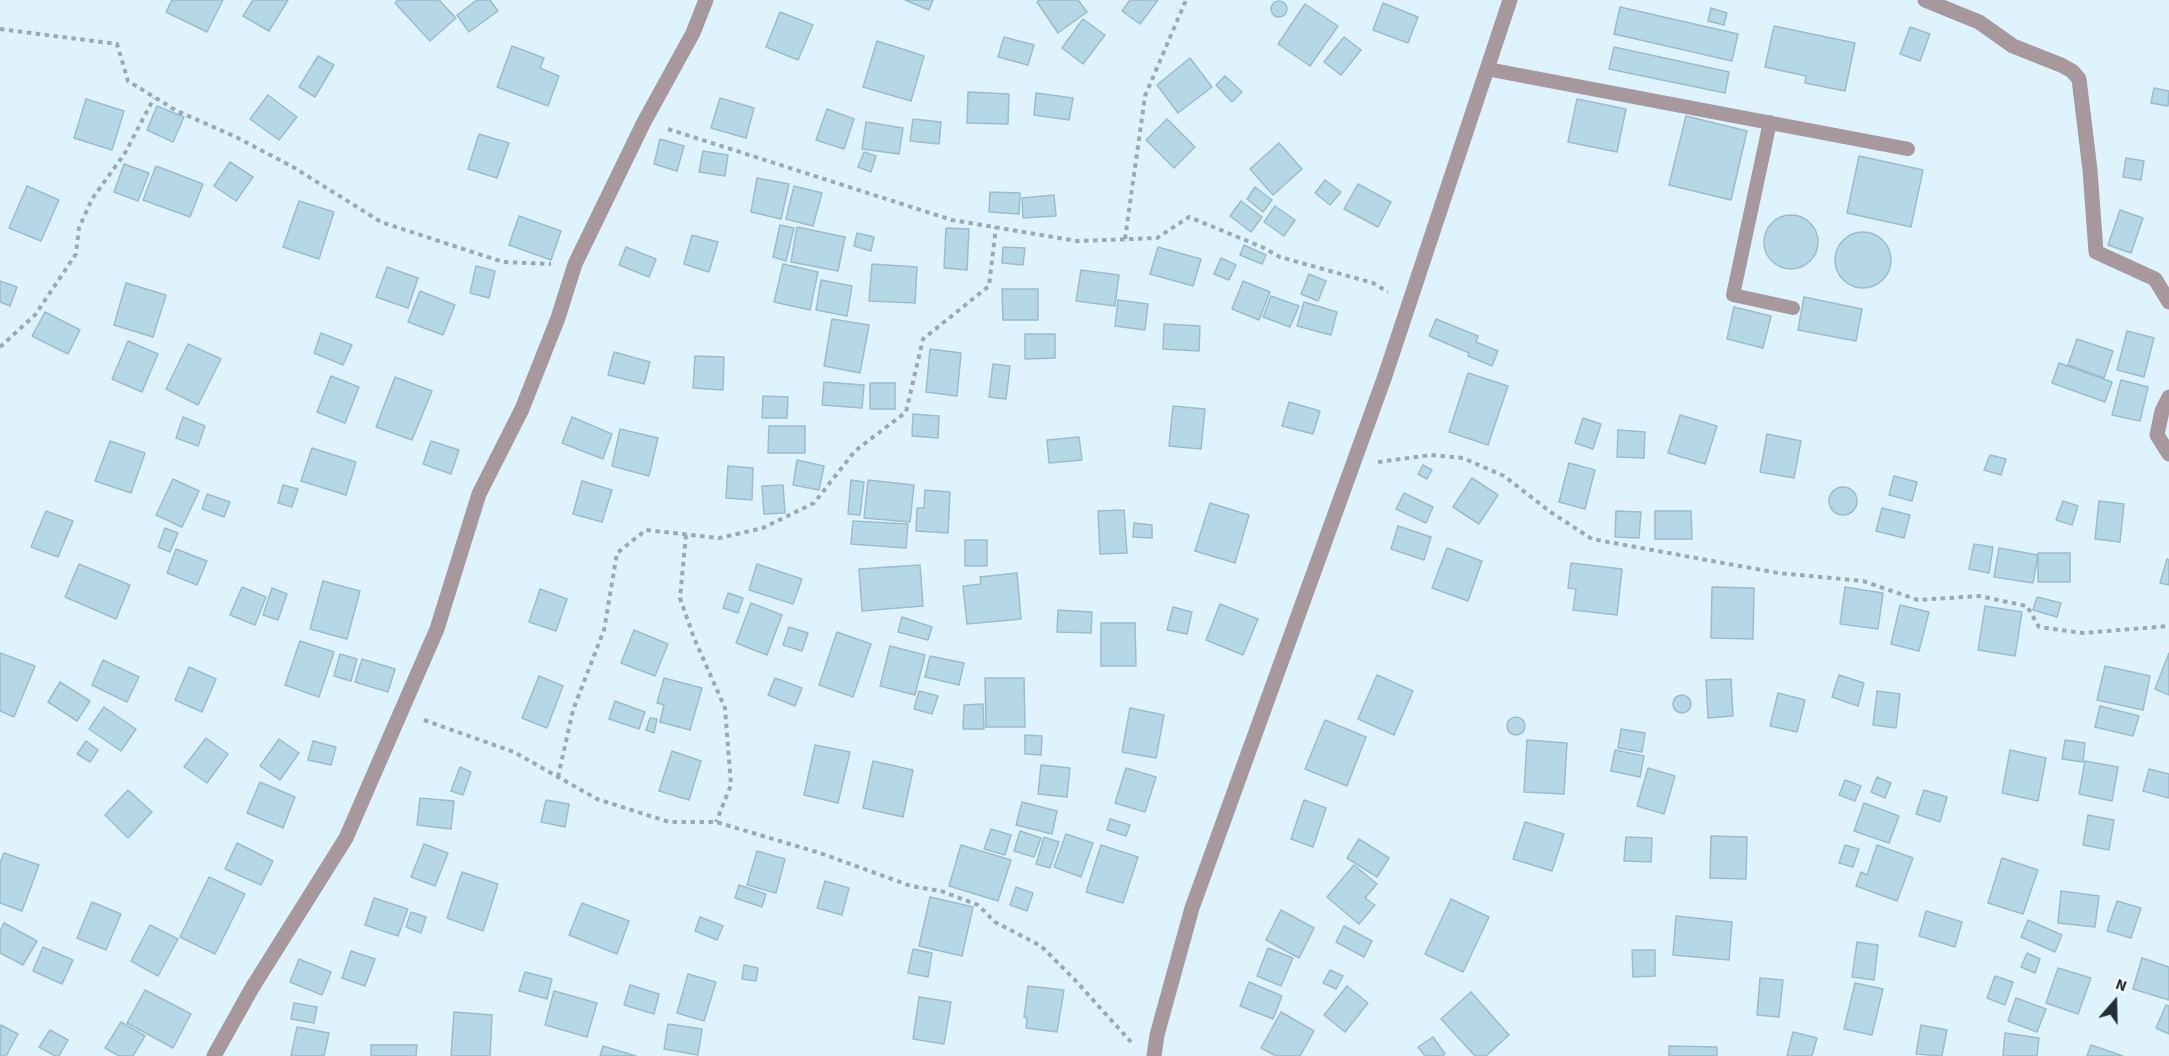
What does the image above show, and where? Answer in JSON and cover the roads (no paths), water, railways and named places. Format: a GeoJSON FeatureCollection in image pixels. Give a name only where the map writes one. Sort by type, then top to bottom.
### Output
{"type":"FeatureCollection","features":[{"type":"Feature","properties":{"kind":"street"},"geometry":{"type":"LineString","coordinates":[[214,1056],[252,988],[346,838],[437,629],[479,494],[522,409],[558,318],[575,264],[644,122],[693,33],[706,0]]}},
{"type":"Feature","properties":{"kind":"street"},"geometry":{"type":"LineString","coordinates":[[1154,1056],[1157,1035],[1192,908],[1409,306],[1510,0]]}},
{"type":"Feature","properties":{"kind":"street"},"geometry":{"type":"LineString","coordinates":[[1925,0],[1978,22],[2013,46],[2061,65],[2072,71],[2079,79],[2090,170],[2096,252],[2155,279],[2169,302]]}},
{"type":"Feature","properties":{"kind":"street"},"geometry":{"type":"LineString","coordinates":[[2169,397],[2162,411],[2157,435],[2169,454]]}},
{"type":"Feature","properties":{"kind":"lane"},"geometry":{"type":"LineString","coordinates":[[1487,69],[1908,149]]}},
{"type":"Feature","properties":{"kind":"lane"},"geometry":{"type":"LineString","coordinates":[[1770,122],[1733,295],[1792,308]]}}]}
